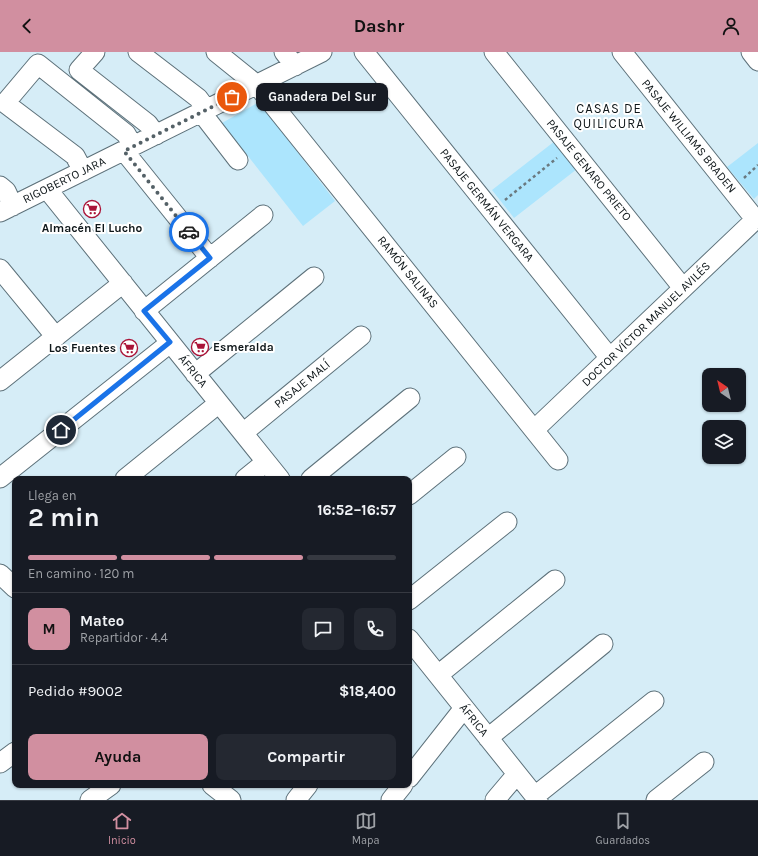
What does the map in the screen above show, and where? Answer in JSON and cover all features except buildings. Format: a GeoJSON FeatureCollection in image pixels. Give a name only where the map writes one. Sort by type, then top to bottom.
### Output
{"type":"FeatureCollection","features":[{"type":"Feature","properties":{"kind":"street"},"geometry":{"type":"LineString","coordinates":[[95,52],[79,70],[148,124],[156,135]]}},
{"type":"Feature","properties":{"kind":"street"},"geometry":{"type":"LineString","coordinates":[[138,52],[198,98],[204,111],[238,160]]}},
{"type":"Feature","properties":{"kind":"street","name":"RAMÓN SALINAS"},"geometry":{"type":"LineString","coordinates":[[216,52],[257,85],[558,460]]}},
{"type":"Feature","properties":{"kind":"street","name":"RIGOBERTO JARA"},"geometry":{"type":"LineString","coordinates":[[7,209],[257,85],[289,59],[322,52]]}},
{"type":"Feature","properties":{"kind":"street","name":"PASAJE GERMÁN VERGARA"},"geometry":{"type":"LineString","coordinates":[[364,52],[610,358]]}},
{"type":"Feature","properties":{"kind":"street","name":"PASAJE GENARO PRIETO"},"geometry":{"type":"LineString","coordinates":[[494,52],[683,288]]}},
{"type":"Feature","properties":{"kind":"street","name":"PASAJE WILLIAMS BRADEN"},"geometry":{"type":"LineString","coordinates":[[622,52],[757,218]]}},
{"type":"Feature","properties":{"kind":"street"},"geometry":{"type":"LineString","coordinates":[[751,52],[758,61]]}},
{"type":"Feature","properties":{"kind":"street"},"geometry":{"type":"LineString","coordinates":[[82,171],[75,156],[5,103],[38,64],[126,134],[129,148],[210,258]]}},
{"type":"Feature","properties":{"kind":"street"},"geometry":{"type":"LineString","coordinates":[[0,186],[6,191],[7,209]]}},
{"type":"Feature","properties":{"kind":"street","name":"ÁFRICA"},"geometry":{"type":"LineString","coordinates":[[47,189],[278,476]]}},
{"type":"Feature","properties":{"kind":"street"},"geometry":{"type":"LineString","coordinates":[[144,311],[263,215]]}},
{"type":"Feature","properties":{"kind":"street","name":"DOCTOR VÍCTOR MANUEL AVILÉS"},"geometry":{"type":"LineString","coordinates":[[534,430],[757,218]]}},
{"type":"Feature","properties":{"kind":"street"},"geometry":{"type":"LineString","coordinates":[[0,269],[56,337]]}},
{"type":"Feature","properties":{"kind":"street"},"geometry":{"type":"LineString","coordinates":[[195,374],[314,277]]}},
{"type":"Feature","properties":{"kind":"street"},"geometry":{"type":"LineString","coordinates":[[0,381],[123,283]]}},
{"type":"Feature","properties":{"kind":"street","name":"PASAJE MALÍ"},"geometry":{"type":"LineString","coordinates":[[243,433],[361,336]]}},
{"type":"Feature","properties":{"kind":"street"},"geometry":{"type":"LineString","coordinates":[[0,478],[170,342]]}},
{"type":"Feature","properties":{"kind":"street"},"geometry":{"type":"LineString","coordinates":[[315,476],[410,398]]}},
{"type":"Feature","properties":{"kind":"street"},"geometry":{"type":"LineString","coordinates":[[129,476],[219,403]]}},
{"type":"Feature","properties":{"kind":"street"},"geometry":{"type":"LineString","coordinates":[[412,493],[456,457]]}},
{"type":"Feature","properties":{"kind":"street"},"geometry":{"type":"LineString","coordinates":[[249,476],[266,462]]}},
{"type":"Feature","properties":{"kind":"street"},"geometry":{"type":"LineString","coordinates":[[412,598],[507,522]]}},
{"type":"Feature","properties":{"kind":"street"},"geometry":{"type":"LineString","coordinates":[[438,675],[554,580]]}},
{"type":"Feature","properties":{"kind":"street"},"geometry":{"type":"LineString","coordinates":[[488,738],[603,644]]}},
{"type":"Feature","properties":{"kind":"street","name":"ÁFRICA"},"geometry":{"type":"LineString","coordinates":[[412,651],[438,675],[537,798]]}},
{"type":"Feature","properties":{"kind":"street"},"geometry":{"type":"LineString","coordinates":[[537,798],[654,701]]}},
{"type":"Feature","properties":{"kind":"street"},"geometry":{"type":"LineString","coordinates":[[412,774],[464,708]]}},
{"type":"Feature","properties":{"kind":"street"},"geometry":{"type":"LineString","coordinates":[[0,763],[12,754]]}},
{"type":"Feature","properties":{"kind":"street"},"geometry":{"type":"LineString","coordinates":[[656,800],[704,762]]}},
{"type":"Feature","properties":{"kind":"street"},"geometry":{"type":"LineString","coordinates":[[496,800],[517,774]]}},
{"type":"Feature","properties":{"kind":"street"},"geometry":{"type":"LineString","coordinates":[[216,788],[231,800]]}},
{"type":"Feature","properties":{"kind":"street"},"geometry":{"type":"LineString","coordinates":[[296,800],[306,788]]}},
{"type":"Feature","properties":{"kind":"street"},"geometry":{"type":"LineString","coordinates":[[391,800],[401,788]]}},
{"type":"Feature","properties":{"kind":"path"},"geometry":{"type":"LineString","coordinates":[[492,211],[571,147]]}},
{"type":"Feature","properties":{"kind":"shaded area"},"geometry":{"type":"Polygon","coordinates":[[[259,102],[335,201],[303,226],[222,123],[259,102]]]}},
{"type":"Feature","properties":{"kind":"shaded area"},"geometry":{"type":"Polygon","coordinates":[[[555,141],[577,169],[514,218],[492,190],[555,141]]]}},
{"type":"Feature","properties":{"kind":"shaded area"},"geometry":{"type":"Polygon","coordinates":[[[758,143],[758,195],[754,199],[727,167],[758,143]]]}},
{"type":"Feature","properties":{"kind":"way so far"},"geometry":{"type":"LineString","coordinates":[[189,232],[124,151],[232,97]]}},
{"type":"Feature","properties":{"kind":"place","name":"Ganadera Del Sur"},"geometry":{"type":"Point","coordinates":[232,97]}},
{"type":"Feature","properties":{"kind":"place","name":"Almacén El Lucho"},"geometry":{"type":"Point","coordinates":[92,209]}},
{"type":"Feature","properties":{"kind":"place","name":"Esmeralda"},"geometry":{"type":"Point","coordinates":[200,347]}},
{"type":"Feature","properties":{"kind":"place","name":"Los Fuentes"},"geometry":{"type":"Point","coordinates":[129,348]}},
{"type":"Feature","properties":{"kind":"district","name":"CASAS DE QUILICURA"},"geometry":{"type":"Point","coordinates":[609,116]}},
{"type":"Feature","properties":{"kind":"route"},"geometry":{"type":"LineString","coordinates":[[61,430],[170,342],[144,311],[210,258],[189,232]]}}]}
